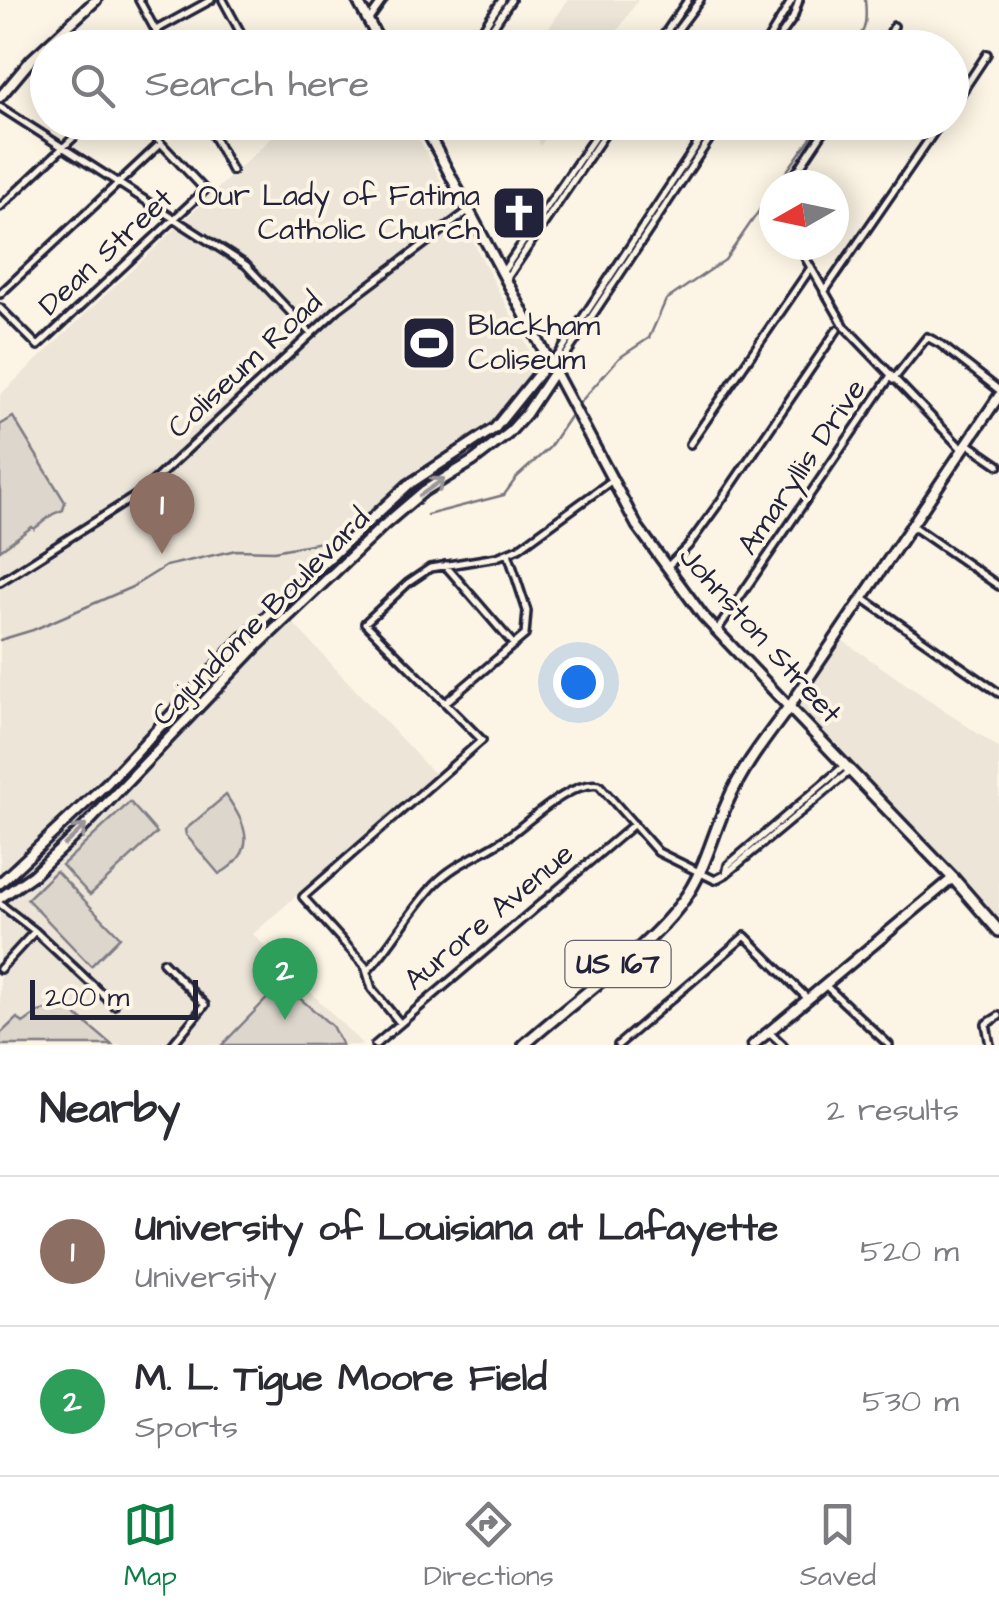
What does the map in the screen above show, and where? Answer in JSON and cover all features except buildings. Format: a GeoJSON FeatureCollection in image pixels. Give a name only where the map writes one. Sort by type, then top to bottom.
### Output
{"type":"FeatureCollection","features":[{"type":"Feature","properties":{"kind":"main road","name":"Johnston Street"},"geometry":{"type":"LineString","coordinates":[[789,707],[953,878],[999,932]]}},
{"type":"Feature","properties":{"kind":"main road","name":"US 167"},"geometry":{"type":"LineString","coordinates":[[524,1045],[658,930],[686,898],[740,778],[789,707]]}},
{"type":"Feature","properties":{"kind":"street"},"geometry":{"type":"LineString","coordinates":[[63,30],[96,0]]}},
{"type":"Feature","properties":{"kind":"street"},"geometry":{"type":"LineString","coordinates":[[139,0],[156,30],[211,0]]}},
{"type":"Feature","properties":{"kind":"street"},"geometry":{"type":"LineString","coordinates":[[223,0],[239,30]]}},
{"type":"Feature","properties":{"kind":"street"},"geometry":{"type":"LineString","coordinates":[[357,0],[373,30]]}},
{"type":"Feature","properties":{"kind":"street"},"geometry":{"type":"LineString","coordinates":[[368,21],[384,0]]}},
{"type":"Feature","properties":{"kind":"street"},"geometry":{"type":"LineString","coordinates":[[482,30],[502,0]]}},
{"type":"Feature","properties":{"kind":"street"},"geometry":{"type":"LineString","coordinates":[[491,30],[511,0]]}},
{"type":"Feature","properties":{"kind":"street"},"geometry":{"type":"LineString","coordinates":[[667,30],[688,0]]}},
{"type":"Feature","properties":{"kind":"street"},"geometry":{"type":"LineString","coordinates":[[678,30],[700,0]]}},
{"type":"Feature","properties":{"kind":"street"},"geometry":{"type":"LineString","coordinates":[[775,30],[796,0]]}},
{"type":"Feature","properties":{"kind":"street"},"geometry":{"type":"LineString","coordinates":[[785,30],[793,18],[796,0]]}},
{"type":"Feature","properties":{"kind":"street"},"geometry":{"type":"LineString","coordinates":[[892,30],[894,26]]}},
{"type":"Feature","properties":{"kind":"street"},"geometry":{"type":"LineString","coordinates":[[969,81],[987,54]]}},
{"type":"Feature","properties":{"kind":"street"},"geometry":{"type":"LineString","coordinates":[[0,97],[30,65]]}},
{"type":"Feature","properties":{"kind":"street"},"geometry":{"type":"LineString","coordinates":[[0,107],[30,126]]}},
{"type":"Feature","properties":{"kind":"street"},"geometry":{"type":"LineString","coordinates":[[52,140],[246,265],[311,334]]}},
{"type":"Feature","properties":{"kind":"street"},"geometry":{"type":"LineString","coordinates":[[0,207],[72,140]]}},
{"type":"Feature","properties":{"kind":"street"},"geometry":{"type":"LineString","coordinates":[[0,294],[161,144],[157,140]]}},
{"type":"Feature","properties":{"kind":"street"},"geometry":{"type":"LineString","coordinates":[[216,140],[232,170]]}},
{"type":"Feature","properties":{"kind":"street","name":"Johnston Street"},"geometry":{"type":"LineString","coordinates":[[433,140],[611,480],[665,569],[716,632],[789,707]]}},
{"type":"Feature","properties":{"kind":"street"},"geometry":{"type":"LineString","coordinates":[[503,277],[593,140]]}},
{"type":"Feature","properties":{"kind":"street"},"geometry":{"type":"LineString","coordinates":[[503,277],[600,140]]}},
{"type":"Feature","properties":{"kind":"street"},"geometry":{"type":"LineString","coordinates":[[551,366],[700,140]]}},
{"type":"Feature","properties":{"kind":"street"},"geometry":{"type":"LineString","coordinates":[[551,366],[708,140]]}},
{"type":"Feature","properties":{"kind":"street"},"geometry":{"type":"LineString","coordinates":[[798,170],[818,140]]}},
{"type":"Feature","properties":{"kind":"street"},"geometry":{"type":"LineString","coordinates":[[824,292],[928,140]]}},
{"type":"Feature","properties":{"kind":"street","name":"Dean Street"},"geometry":{"type":"LineString","coordinates":[[0,308],[38,346],[205,190],[161,144]]}},
{"type":"Feature","properties":{"kind":"street","name":"Coliseum Road"},"geometry":{"type":"LineString","coordinates":[[0,582],[142,491],[355,294],[468,210]]}},
{"type":"Feature","properties":{"kind":"street"},"geometry":{"type":"LineString","coordinates":[[806,260],[845,328],[891,378],[965,446],[999,466]]}},
{"type":"Feature","properties":{"kind":"street"},"geometry":{"type":"LineString","coordinates":[[690,444],[811,268]]}},
{"type":"Feature","properties":{"kind":"street"},"geometry":{"type":"LineString","coordinates":[[665,569],[688,546],[722,499],[837,330]]}},
{"type":"Feature","properties":{"kind":"street","name":"Amaryllis Drive"},"geometry":{"type":"LineString","coordinates":[[716,632],[891,378],[918,345],[930,338],[999,393]]}},
{"type":"Feature","properties":{"kind":"street","name":"Cajundome Boulevard"},"geometry":{"type":"LineString","coordinates":[[0,883],[107,783],[263,620],[414,480],[496,428],[551,366]]}},
{"type":"Feature","properties":{"kind":"street","name":"Cajundome Boulevard"},"geometry":{"type":"LineString","coordinates":[[0,901],[110,802],[274,630],[396,515],[424,491],[499,442],[526,414],[551,366]]}},
{"type":"Feature","properties":{"kind":"street"},"geometry":{"type":"LineString","coordinates":[[789,707],[999,393]]}},
{"type":"Feature","properties":{"kind":"street"},"geometry":{"type":"LineString","coordinates":[[400,1022],[372,989],[368,970],[303,897],[482,740],[365,623],[422,572],[508,553],[530,542],[611,480]]}},
{"type":"Feature","properties":{"kind":"street"},"geometry":{"type":"LineString","coordinates":[[386,505],[396,515]]}},
{"type":"Feature","properties":{"kind":"street"},"geometry":{"type":"LineString","coordinates":[[910,526],[999,586]]}},
{"type":"Feature","properties":{"kind":"street"},"geometry":{"type":"LineString","coordinates":[[445,703],[525,634],[527,611],[508,553]]}},
{"type":"Feature","properties":{"kind":"street"},"geometry":{"type":"LineString","coordinates":[[445,565],[514,644]]}},
{"type":"Feature","properties":{"kind":"street"},"geometry":{"type":"LineString","coordinates":[[861,598],[999,693]]}},
{"type":"Feature","properties":{"kind":"street"},"geometry":{"type":"LineString","coordinates":[[263,620],[274,630]]}},
{"type":"Feature","properties":{"kind":"street"},"geometry":{"type":"LineString","coordinates":[[368,970],[438,880],[470,857],[504,840],[560,798],[593,784],[599,785],[662,856],[715,880],[847,768]]}},
{"type":"Feature","properties":{"kind":"street","name":"Aurore Avenue"},"geometry":{"type":"LineString","coordinates":[[375,1045],[634,824]]}},
{"type":"Feature","properties":{"kind":"street"},"geometry":{"type":"LineString","coordinates":[[753,1045],[953,878]]}},
{"type":"Feature","properties":{"kind":"street"},"geometry":{"type":"LineString","coordinates":[[0,901],[114,1006]]}},
{"type":"Feature","properties":{"kind":"street"},"geometry":{"type":"LineString","coordinates":[[0,970],[35,932]]}},
{"type":"Feature","properties":{"kind":"street"},"geometry":{"type":"LineString","coordinates":[[618,1045],[746,936],[808,999]]}},
{"type":"Feature","properties":{"kind":"street"},"geometry":{"type":"LineString","coordinates":[[163,962],[205,1005],[172,1045]]}},
{"type":"Feature","properties":{"kind":"street"},"geometry":{"type":"LineString","coordinates":[[825,985],[888,1045]]}},
{"type":"Feature","properties":{"kind":"street"},"geometry":{"type":"LineString","coordinates":[[990,1045],[986,1024],[999,1016]]}},
{"type":"Feature","properties":{"kind":"street"},"geometry":{"type":"LineString","coordinates":[[769,1032],[783,1045]]}},
{"type":"Feature","properties":{"kind":"shaded area"},"geometry":{"type":"Polygon","coordinates":[[[568,0],[638,0],[618,30],[548,30],[568,0]]]}},
{"type":"Feature","properties":{"kind":"shaded area"},"geometry":{"type":"Polygon","coordinates":[[[269,140],[420,140],[537,364],[513,400],[492,422],[466,443],[422,465],[274,598],[434,774],[253,934],[363,1045],[0,1045],[0,395],[269,140]]]}},
{"type":"Feature","properties":{"kind":"shaded area"},"geometry":{"type":"Polygon","coordinates":[[[13,417],[65,502],[63,510],[0,550],[0,425],[13,417]]]}},
{"type":"Feature","properties":{"kind":"shaded area"},"geometry":{"type":"Polygon","coordinates":[[[836,636],[999,748],[999,920],[946,859],[792,701],[836,636]]]}},
{"type":"Feature","properties":{"kind":"shaded area"},"geometry":{"type":"Polygon","coordinates":[[[226,795],[243,827],[245,847],[232,865],[219,874],[185,830],[226,795]]]}},
{"type":"Feature","properties":{"kind":"shaded area"},"geometry":{"type":"Polygon","coordinates":[[[130,802],[157,833],[90,895],[62,865],[130,802]]]}},
{"type":"Feature","properties":{"kind":"shaded area"},"geometry":{"type":"Polygon","coordinates":[[[56,871],[120,937],[91,966],[27,899],[56,871]]]}},
{"type":"Feature","properties":{"kind":"shaded area"},"geometry":{"type":"Polygon","coordinates":[[[282,983],[332,1026],[342,1045],[222,1045],[282,983]]]}},
{"type":"Feature","properties":{"kind":"shaded area"},"geometry":{"type":"Polygon","coordinates":[[[59,1006],[74,1013],[112,1045],[0,1045],[0,1034],[17,1018],[23,1023],[39,1012],[59,1006]]]}},
{"type":"Feature","properties":{"kind":"waterway"},"geometry":{"type":"LineString","coordinates":[[863,30],[865,0]]}},
{"type":"Feature","properties":{"kind":"waterway"},"geometry":{"type":"LineString","coordinates":[[788,170],[809,140]]}},
{"type":"Feature","properties":{"kind":"waterway"},"geometry":{"type":"LineString","coordinates":[[577,406],[619,358],[649,338],[666,300],[725,260],[759,211]]}},
{"type":"Feature","properties":{"kind":"waterway"},"geometry":{"type":"LineString","coordinates":[[427,515],[504,495],[517,477],[549,448],[573,412]]}},
{"type":"Feature","properties":{"kind":"waterway"},"geometry":{"type":"LineString","coordinates":[[0,640],[33,630],[132,587],[166,566],[236,550],[274,551],[321,542]]}},
{"type":"Feature","properties":{"kind":"place","name":"Our Lady of Fatima Catholic Church"},"geometry":{"type":"Point","coordinates":[519,213]}},
{"type":"Feature","properties":{"kind":"place","name":"Blackham Coliseum"},"geometry":{"type":"Point","coordinates":[429,343]}},
{"type":"Feature","properties":{"kind":"place","name":"University of Louisiana at Lafayette"},"geometry":{"type":"Point","coordinates":[162,554]}},
{"type":"Feature","properties":{"kind":"place","name":"M. L. Tigue Moore Field"},"geometry":{"type":"Point","coordinates":[285,1020]}}]}
